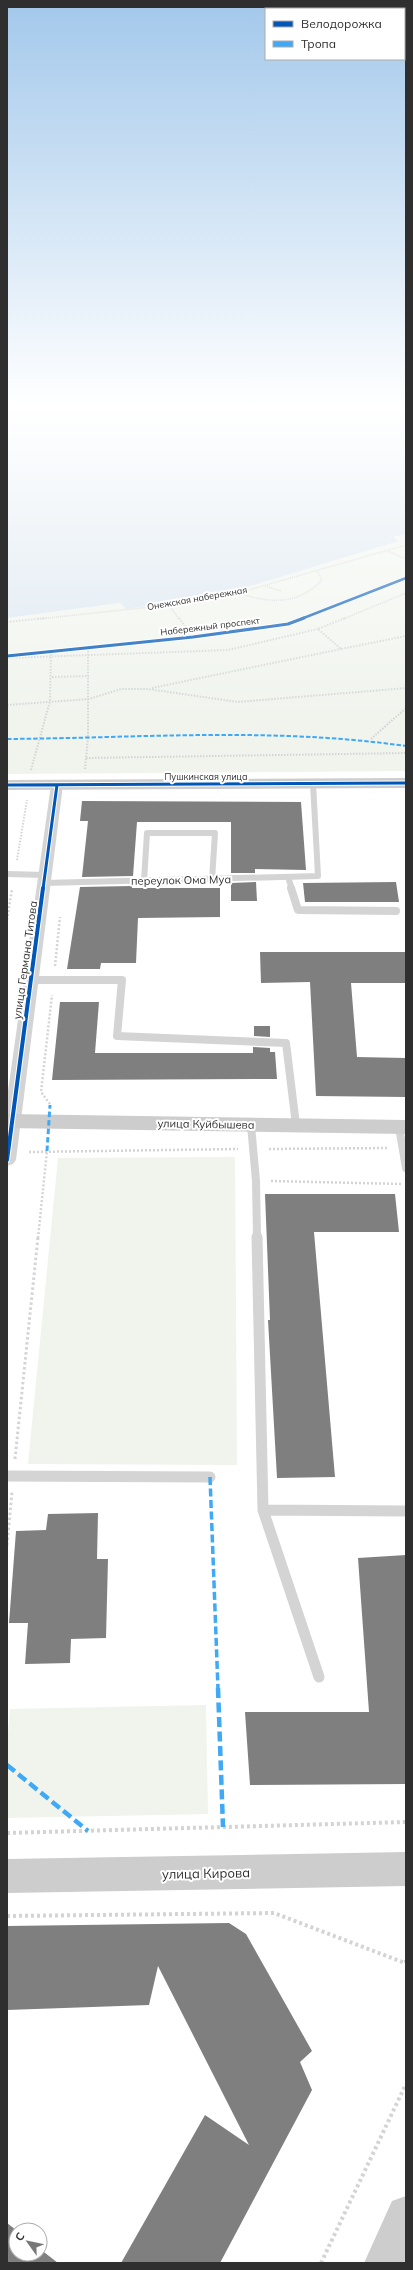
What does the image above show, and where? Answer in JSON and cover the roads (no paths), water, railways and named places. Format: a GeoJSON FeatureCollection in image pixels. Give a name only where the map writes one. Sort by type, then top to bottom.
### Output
{"type":"FeatureCollection","features":[{"type":"Feature","properties":{"kind":"main road","name":"Пушкинская улица"},"geometry":{"type":"LineString","coordinates":[[7,785],[406,783]]}},
{"type":"Feature","properties":{"kind":"main road","name":"улица Куйбышева"},"geometry":{"type":"LineString","coordinates":[[10,1121],[402,1127]]}},
{"type":"Feature","properties":{"kind":"main road","name":"улица Кирова"},"geometry":{"type":"LineString","coordinates":[[7,1876],[406,1869]]}},
{"type":"Feature","properties":{"kind":"main road"},"geometry":{"type":"LineString","coordinates":[[384,2263],[406,2215]]}},
{"type":"Feature","properties":{"kind":"street","name":"улица Германа Титова"},"geometry":{"type":"LineString","coordinates":[[7,1156],[10,1121],[32,980],[57,785]]}},
{"type":"Feature","properties":{"kind":"lane","name":"переулок Ома Муа"},"geometry":{"type":"LineString","coordinates":[[11,874],[45,879],[144,881],[318,876],[314,784]]}},
{"type":"Feature","properties":{"kind":"lane"},"geometry":{"type":"LineString","coordinates":[[144,881],[147,833],[215,833],[212,880]]}},
{"type":"Feature","properties":{"kind":"lane"},"geometry":{"type":"LineString","coordinates":[[288,877],[298,910],[396,911]]}},
{"type":"Feature","properties":{"kind":"lane"},"geometry":{"type":"LineString","coordinates":[[32,980],[122,980],[117,1036],[286,1043],[296,1125]]}},
{"type":"Feature","properties":{"kind":"lane"},"geometry":{"type":"LineString","coordinates":[[251,1125],[256,1181],[263,1510],[319,1677]]}},
{"type":"Feature","properties":{"kind":"lane"},"geometry":{"type":"LineString","coordinates":[[402,1127],[402,1148],[406,1168]]}},
{"type":"Feature","properties":{"kind":"lane"},"geometry":{"type":"LineString","coordinates":[[10,1476],[210,1478]]}},
{"type":"Feature","properties":{"kind":"lane"},"geometry":{"type":"LineString","coordinates":[[263,1510],[406,1511]]}}]}
